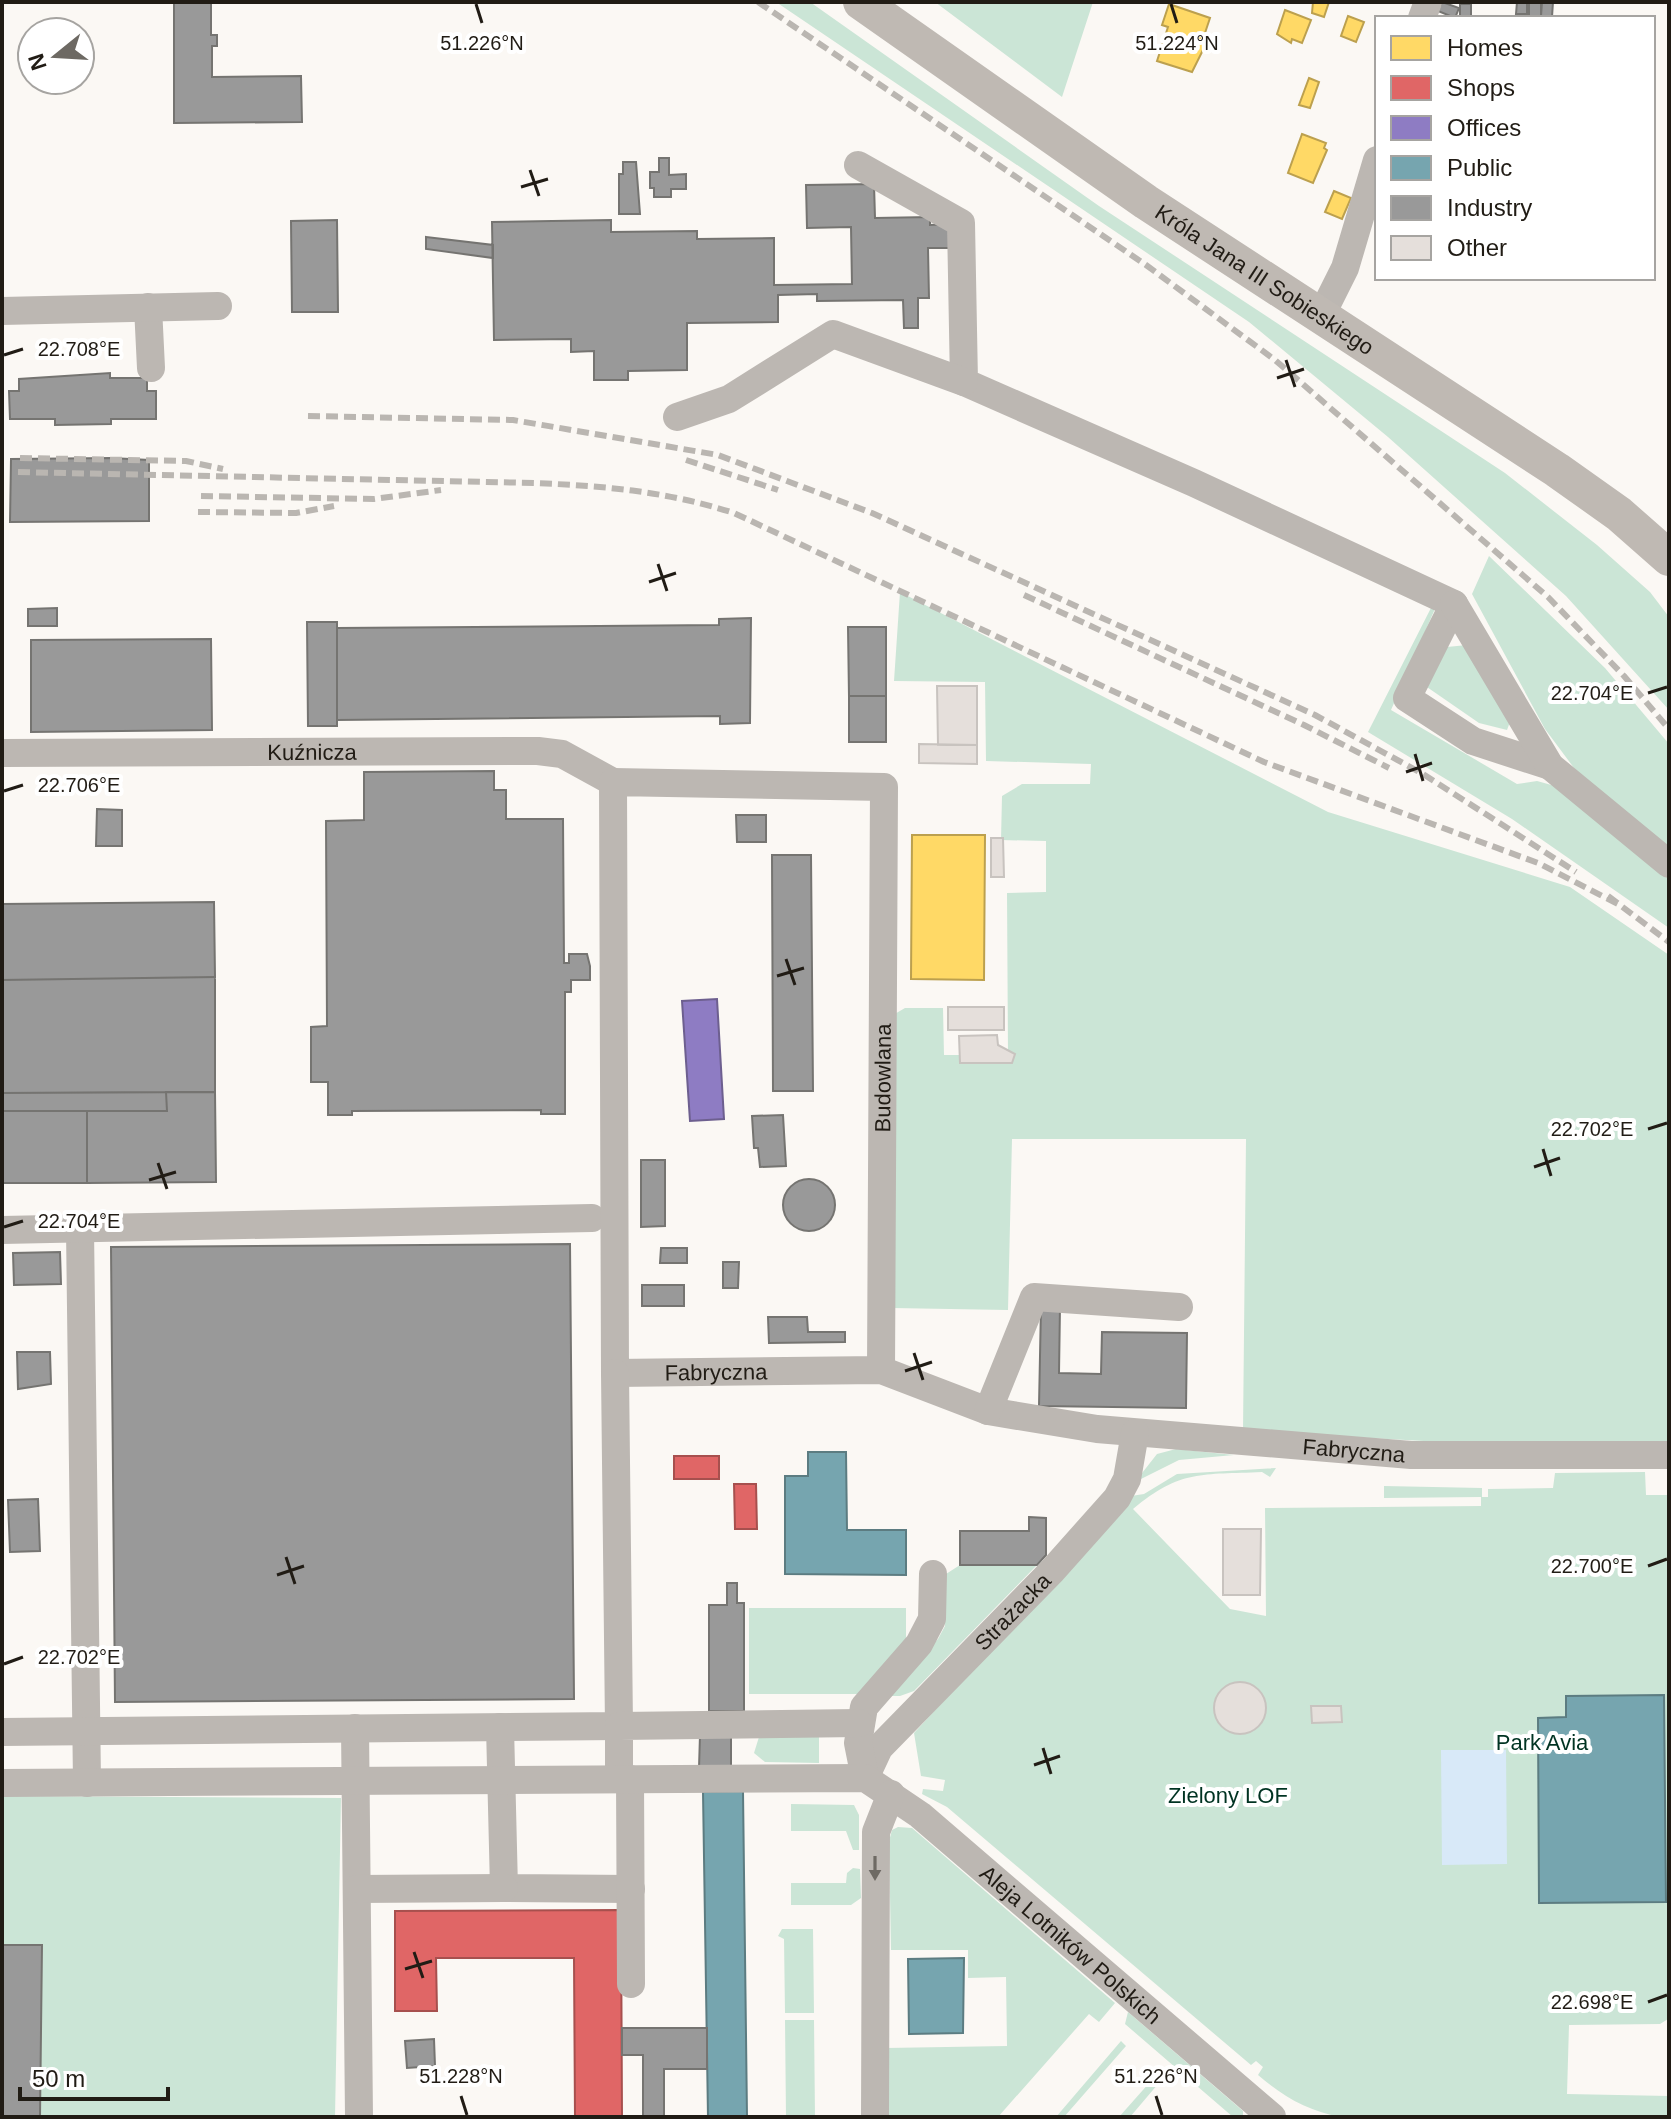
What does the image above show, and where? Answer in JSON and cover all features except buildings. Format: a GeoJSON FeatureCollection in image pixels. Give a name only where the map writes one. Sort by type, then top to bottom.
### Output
{"type":"FeatureCollection","features":[{"type":"Feature","properties":{"kind":"main road","name":"Króla Jana III Sobieskiego"},"geometry":{"type":"LineString","coordinates":[[861,2],[1096,168],[1566,475],[1619,514],[1669,558]]}},
{"type":"Feature","properties":{"kind":"street"},"geometry":{"type":"LineString","coordinates":[[858,165],[961,223],[964,382]]}},
{"type":"Feature","properties":{"kind":"street"},"geometry":{"type":"LineString","coordinates":[[1321,316],[1345,268],[1375,167]]}},
{"type":"Feature","properties":{"kind":"street"},"geometry":{"type":"LineString","coordinates":[[2,311],[218,306]]}},
{"type":"Feature","properties":{"kind":"street"},"geometry":{"type":"LineString","coordinates":[[148,307],[151,368]]}},
{"type":"Feature","properties":{"kind":"street"},"geometry":{"type":"LineString","coordinates":[[677,417],[729,399],[833,334],[964,382],[1194,483],[1454,604],[1550,766],[1669,864]]}},
{"type":"Feature","properties":{"kind":"street"},"geometry":{"type":"LineString","coordinates":[[1454,604],[1407,698],[1473,741],[1550,766]]}},
{"type":"Feature","properties":{"kind":"street","name":"Kuźnicza"},"geometry":{"type":"LineString","coordinates":[[2,753],[538,751],[562,754],[613,782]]}},
{"type":"Feature","properties":{"kind":"street"},"geometry":{"type":"LineString","coordinates":[[613,782],[619,1726],[631,1889],[631,1984]]}},
{"type":"Feature","properties":{"kind":"street","name":"Budowlana"},"geometry":{"type":"LineString","coordinates":[[613,782],[884,787],[881,1370]]}},
{"type":"Feature","properties":{"kind":"street"},"geometry":{"type":"LineString","coordinates":[[2,1230],[592,1218]]}},
{"type":"Feature","properties":{"kind":"street"},"geometry":{"type":"LineString","coordinates":[[80,1229],[87,1783]]}},
{"type":"Feature","properties":{"kind":"street"},"geometry":{"type":"LineString","coordinates":[[988,1411],[1034,1297],[1179,1307]]}},
{"type":"Feature","properties":{"kind":"street","name":"Fabryczna"},"geometry":{"type":"LineString","coordinates":[[615,1373],[881,1370],[988,1411],[1035,1422],[1135,1433],[1411,1455],[1669,1455]]}},
{"type":"Feature","properties":{"kind":"street","name":"Strażacka"},"geometry":{"type":"LineString","coordinates":[[865,1778],[879,1748],[1052,1571],[1117,1498],[1127,1479],[1135,1433]]}},
{"type":"Feature","properties":{"kind":"street"},"geometry":{"type":"LineString","coordinates":[[2,1783],[865,1778],[858,1743],[864,1707],[926,1632],[932,1619],[933,1574]]}},
{"type":"Feature","properties":{"kind":"street"},"geometry":{"type":"LineString","coordinates":[[2,1732],[859,1723]]}},
{"type":"Feature","properties":{"kind":"street"},"geometry":{"type":"LineString","coordinates":[[500,1727],[504,1888]]}},
{"type":"Feature","properties":{"kind":"street"},"geometry":{"type":"LineString","coordinates":[[355,1728],[359,2117]]}},
{"type":"Feature","properties":{"kind":"street","name":"Aleja Lotników Polskich"},"geometry":{"type":"LineString","coordinates":[[865,1778],[891,1794],[1272,2117]]}},
{"type":"Feature","properties":{"kind":"street"},"geometry":{"type":"LineString","coordinates":[[875,2117],[876,1832],[891,1794]]}},
{"type":"Feature","properties":{"kind":"street"},"geometry":{"type":"LineString","coordinates":[[357,1889],[631,1889]]}},
{"type":"Feature","properties":{"kind":"green space"},"geometry":{"type":"Polygon","coordinates":[[[776,2],[810,2],[1099,206],[1505,473],[1597,545],[1650,592],[1669,617],[1669,710],[1566,596],[1388,437],[1249,322],[776,2]]]}},
{"type":"Feature","properties":{"kind":"green space"},"geometry":{"type":"Polygon","coordinates":[[[935,2],[1093,2],[1062,97],[935,2]]]}},
{"type":"Feature","properties":{"kind":"green space"},"geometry":{"type":"Polygon","coordinates":[[[1489,556],[1605,668],[1669,744],[1669,847],[1577,772],[1545,729],[1472,594],[1489,556]]]}},
{"type":"Feature","properties":{"kind":"green space"},"geometry":{"type":"Polygon","coordinates":[[[900,592],[1328,812],[1570,887],[1669,955],[1669,1442],[1460,1443],[1243,1431],[1246,1139],[1012,1139],[1008,1310],[892,1308],[893,1015],[905,1008],[943,1008],[944,1055],[1008,1055],[1007,893],[1046,892],[1046,841],[1001,840],[1002,796],[1022,784],[1090,784],[1091,764],[986,761],[985,682],[894,681],[900,592]]]}},
{"type":"Feature","properties":{"kind":"green space"},"geometry":{"type":"Polygon","coordinates":[[[1434,602],[1434,611],[1391,710],[1517,784],[1537,781],[1555,786],[1669,877],[1669,928],[1512,819],[1368,732],[1434,602]]]}},
{"type":"Feature","properties":{"kind":"green space"},"geometry":{"type":"Polygon","coordinates":[[[1467,645],[1510,722],[1507,730],[1479,723],[1424,685],[1447,647],[1467,645]]]}},
{"type":"Feature","properties":{"kind":"green space"},"geometry":{"type":"Polygon","coordinates":[[[1176,1449],[1234,1455],[1179,1460],[1135,1482],[1157,1454],[1176,1449]]]}},
{"type":"Feature","properties":{"kind":"green space"},"geometry":{"type":"Polygon","coordinates":[[[1276,1468],[1270,1477],[1262,1472],[1223,1473],[1179,1481],[1133,1509],[1230,1609],[1266,1616],[1265,1508],[1481,1506],[1481,1497],[1384,1498],[1384,1486],[1482,1488],[1482,1497],[1488,1497],[1488,1489],[1553,1488],[1555,1473],[1645,1472],[1646,1495],[1669,1495],[1668,2019],[1660,2024],[1569,2025],[1567,2094],[1669,2096],[1669,2117],[1341,2117],[1307,2107],[1267,2083],[1258,2075],[1263,2067],[1256,2061],[1251,2065],[947,1807],[922,1794],[923,1789],[943,1791],[945,1780],[921,1776],[914,1733],[1131,1496],[1144,1494],[1177,1474],[1276,1468]]]}},
{"type":"Feature","properties":{"kind":"green space"},"geometry":{"type":"Polygon","coordinates":[[[960,1565],[1037,1565],[914,1691],[900,1696],[882,1696],[938,1639],[945,1626],[946,1574],[960,1565]]]}},
{"type":"Feature","properties":{"kind":"green space"},"geometry":{"type":"Polygon","coordinates":[[[749,1608],[906,1608],[906,1640],[861,1694],[749,1694],[749,1608]]]}},
{"type":"Feature","properties":{"kind":"green space"},"geometry":{"type":"Polygon","coordinates":[[[819,1736],[819,1763],[765,1762],[754,1753],[759,1737],[819,1736]]]}},
{"type":"Feature","properties":{"kind":"green space"},"geometry":{"type":"Polygon","coordinates":[[[2,1796],[341,1798],[335,2117],[2,2117],[2,1796]]]}},
{"type":"Feature","properties":{"kind":"green space"},"geometry":{"type":"Polygon","coordinates":[[[791,1804],[854,1805],[859,1815],[859,1850],[853,1850],[846,1831],[791,1831],[791,1804]]]}},
{"type":"Feature","properties":{"kind":"green space"},"geometry":{"type":"Polygon","coordinates":[[[912,1828],[1115,2003],[1099,2022],[1089,2014],[998,2117],[886,2117],[886,2048],[1007,2046],[1006,1977],[968,1978],[968,1950],[891,1950],[889,1841],[892,1830],[912,1828]]]}},
{"type":"Feature","properties":{"kind":"green space"},"geometry":{"type":"Polygon","coordinates":[[[853,1868],[860,1869],[861,1898],[851,1905],[791,1905],[791,1883],[846,1883],[847,1873],[853,1868]]]}},
{"type":"Feature","properties":{"kind":"green space"},"geometry":{"type":"Polygon","coordinates":[[[782,1929],[813,1929],[814,2013],[785,2013],[784,1939],[778,1936],[782,1929]]]}},
{"type":"Feature","properties":{"kind":"green space"},"geometry":{"type":"Polygon","coordinates":[[[1128,2012],[1243,2111],[1243,2117],[1233,2117],[1125,2024],[1128,2012]]]}},
{"type":"Feature","properties":{"kind":"green space"},"geometry":{"type":"Polygon","coordinates":[[[785,2020],[814,2020],[815,2117],[786,2117],[785,2020]]]}},
{"type":"Feature","properties":{"kind":"green space"},"geometry":{"type":"Polygon","coordinates":[[[1121,2041],[1126,2046],[1064,2117],[1056,2117],[1121,2041]]]}},
{"type":"Feature","properties":{"kind":"green space"},"geometry":{"type":"Polygon","coordinates":[[[1158,2073],[1164,2077],[1130,2117],[1119,2117],[1158,2073]]]}},
{"type":"Feature","properties":{"kind":"water"},"geometry":{"type":"Polygon","coordinates":[[[1441,1750],[1506,1750],[1507,1864],[1442,1865],[1441,1750]]]}},
{"type":"Feature","properties":{"kind":"railway"},"geometry":{"type":"LineString","coordinates":[[758,2],[1146,265],[1275,360],[1548,597],[1624,676],[1669,729]]}},
{"type":"Feature","properties":{"kind":"railway"},"geometry":{"type":"LineString","coordinates":[[308,416],[513,420],[718,455],[872,513],[1315,715],[1423,774],[1576,872]]}},
{"type":"Feature","properties":{"kind":"railway"},"geometry":{"type":"LineString","coordinates":[[20,458],[186,461],[223,469]]}},
{"type":"Feature","properties":{"kind":"railway"},"geometry":{"type":"LineString","coordinates":[[686,460],[778,490]]}},
{"type":"Feature","properties":{"kind":"railway"},"geometry":{"type":"LineString","coordinates":[[18,472],[560,484],[684,499],[734,513],[1264,762],[1538,863],[1618,904]]}},
{"type":"Feature","properties":{"kind":"railway"},"geometry":{"type":"LineString","coordinates":[[201,496],[374,499],[441,490]]}},
{"type":"Feature","properties":{"kind":"railway"},"geometry":{"type":"LineString","coordinates":[[198,512],[296,513],[334,506]]}},
{"type":"Feature","properties":{"kind":"railway"},"geometry":{"type":"LineString","coordinates":[[1024,595],[1304,725],[1389,768]]}},
{"type":"Feature","properties":{"kind":"railway"},"geometry":{"type":"LineString","coordinates":[[1608,896],[1669,942]]}},
{"type":"Feature","properties":{"kind":"park label","name":"Park Avia"},"geometry":{"type":"Point","coordinates":[1542,1742]}},
{"type":"Feature","properties":{"kind":"park label","name":"Zielony LOF"},"geometry":{"type":"Point","coordinates":[1228,1795]}}]}
